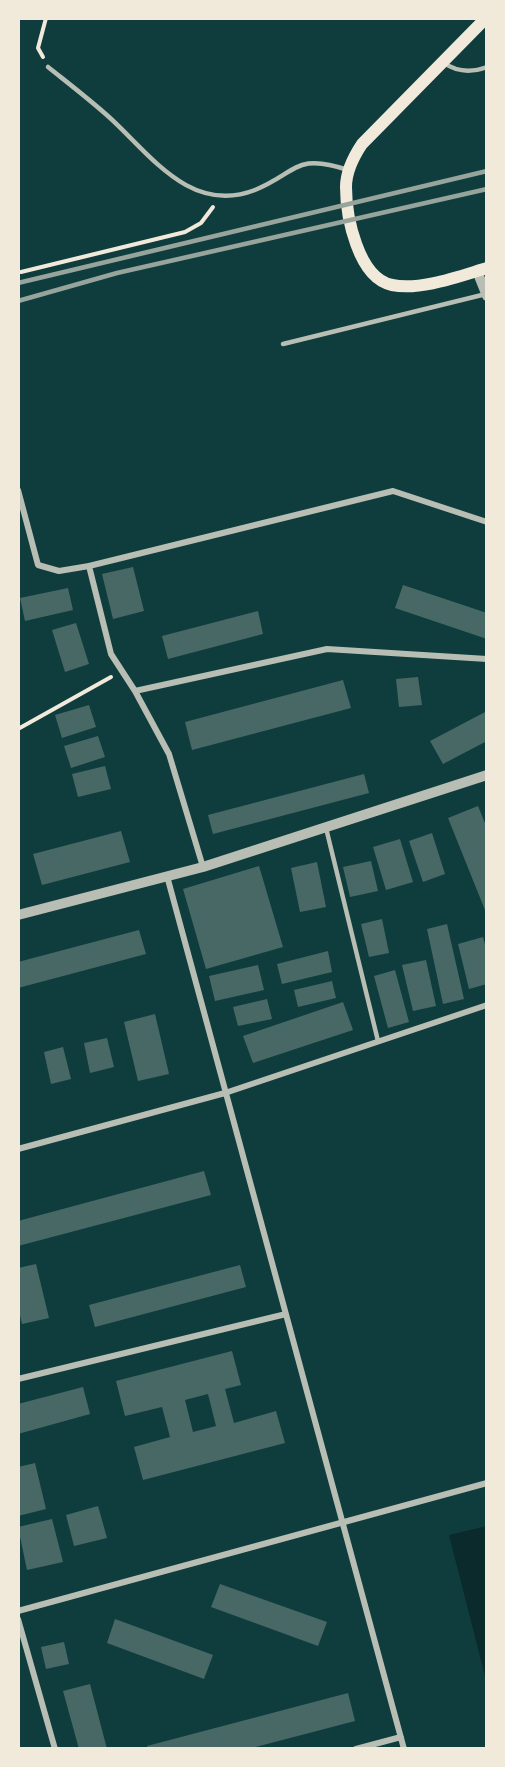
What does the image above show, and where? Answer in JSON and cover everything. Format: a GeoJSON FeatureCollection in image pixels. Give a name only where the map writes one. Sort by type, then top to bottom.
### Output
{"type":"FeatureCollection","features":[{"type":"Feature","properties":{"kind":"main road"},"geometry":{"type":"LineString","coordinates":[[482,270],[409,286],[391,285],[377,279],[367,269],[359,254],[352,229],[346,185],[354,156],[362,144],[486,18]]}},
{"type":"Feature","properties":{"kind":"street"},"geometry":{"type":"LineString","coordinates":[[482,270],[487,295]]}},
{"type":"Feature","properties":{"kind":"street"},"geometry":{"type":"LineString","coordinates":[[18,490],[39,565],[59,571],[88,566],[393,491],[487,522]]}},
{"type":"Feature","properties":{"kind":"street"},"geometry":{"type":"LineString","coordinates":[[88,566],[111,654],[135,691],[169,754],[203,867]]}},
{"type":"Feature","properties":{"kind":"street"},"geometry":{"type":"LineString","coordinates":[[135,691],[327,649],[487,659]]}},
{"type":"Feature","properties":{"kind":"street"},"geometry":{"type":"LineString","coordinates":[[18,915],[203,867],[487,775]]}},
{"type":"Feature","properties":{"kind":"street"},"geometry":{"type":"LineString","coordinates":[[167,876],[404,1749]]}},
{"type":"Feature","properties":{"kind":"street"},"geometry":{"type":"LineString","coordinates":[[18,1149],[225,1093],[487,1005]]}},
{"type":"Feature","properties":{"kind":"street"},"geometry":{"type":"LineString","coordinates":[[18,1379],[286,1314]]}},
{"type":"Feature","properties":{"kind":"street"},"geometry":{"type":"LineString","coordinates":[[18,1611],[487,1483]]}},
{"type":"Feature","properties":{"kind":"street"},"geometry":{"type":"LineString","coordinates":[[18,1618],[55,1749]]}},
{"type":"Feature","properties":{"kind":"street"},"geometry":{"type":"LineString","coordinates":[[356,1749],[401,1737]]}},
{"type":"Feature","properties":{"kind":"lane"},"geometry":{"type":"LineString","coordinates":[[444,63],[462,71],[487,67]]}},
{"type":"Feature","properties":{"kind":"lane"},"geometry":{"type":"LineString","coordinates":[[48,67],[109,117],[160,166],[184,185],[200,193],[238,194],[255,190],[292,168],[311,162],[332,165],[349,171]]}},
{"type":"Feature","properties":{"kind":"lane"},"geometry":{"type":"LineString","coordinates":[[283,344],[487,295]]}},
{"type":"Feature","properties":{"kind":"lane"},"geometry":{"type":"LineString","coordinates":[[325,826],[378,1041]]}},
{"type":"Feature","properties":{"kind":"path"},"geometry":{"type":"LineString","coordinates":[[46,18],[38,48],[48,67]]}},
{"type":"Feature","properties":{"kind":"path"},"geometry":{"type":"LineString","coordinates":[[21,272],[185,232],[201,223],[218,195]]}},
{"type":"Feature","properties":{"kind":"path"},"geometry":{"type":"LineString","coordinates":[[18,729],[122,670]]}},
{"type":"Feature","properties":{"kind":"water"},"geometry":{"type":"Polygon","coordinates":[[[487,1526],[487,1684],[449,1535],[487,1526]]]}},
{"type":"Feature","properties":{"kind":"building"},"geometry":{"type":"Polygon","coordinates":[[[133,567],[144,611],[113,619],[102,574],[133,567]]]}},
{"type":"Feature","properties":{"kind":"building"},"geometry":{"type":"Polygon","coordinates":[[[403,585],[487,613],[487,639],[395,608],[403,585]]]}},
{"type":"Feature","properties":{"kind":"building"},"geometry":{"type":"Polygon","coordinates":[[[68,588],[73,610],[25,621],[20,598],[68,588]]]}},
{"type":"Feature","properties":{"kind":"building"},"geometry":{"type":"Polygon","coordinates":[[[258,611],[263,634],[168,659],[162,636],[258,611]]]}},
{"type":"Feature","properties":{"kind":"building"},"geometry":{"type":"Polygon","coordinates":[[[76,623],[89,664],[65,672],[52,630],[76,623]]]}},
{"type":"Feature","properties":{"kind":"building"},"geometry":{"type":"Polygon","coordinates":[[[418,677],[422,705],[399,707],[396,679],[418,677]]]}},
{"type":"Feature","properties":{"kind":"building"},"geometry":{"type":"Polygon","coordinates":[[[343,680],[351,708],[192,750],[185,722],[343,680]]]}},
{"type":"Feature","properties":{"kind":"building"},"geometry":{"type":"Polygon","coordinates":[[[89,705],[96,727],[62,738],[55,715],[89,705]]]}},
{"type":"Feature","properties":{"kind":"building"},"geometry":{"type":"Polygon","coordinates":[[[487,711],[487,741],[443,764],[430,741],[487,711]]]}},
{"type":"Feature","properties":{"kind":"building"},"geometry":{"type":"Polygon","coordinates":[[[98,736],[105,757],[71,768],[64,746],[98,736]]]}},
{"type":"Feature","properties":{"kind":"building"},"geometry":{"type":"Polygon","coordinates":[[[105,766],[111,789],[78,797],[72,774],[105,766]]]}},
{"type":"Feature","properties":{"kind":"building"},"geometry":{"type":"Polygon","coordinates":[[[364,774],[369,793],[213,834],[208,815],[364,774]]]}},
{"type":"Feature","properties":{"kind":"building"},"geometry":{"type":"Polygon","coordinates":[[[478,806],[487,828],[487,915],[448,818],[478,806]]]}},
{"type":"Feature","properties":{"kind":"building"},"geometry":{"type":"Polygon","coordinates":[[[121,831],[130,862],[42,885],[33,854],[121,831]]]}},
{"type":"Feature","properties":{"kind":"building"},"geometry":{"type":"Polygon","coordinates":[[[432,833],[445,874],[423,882],[409,841],[432,833]]]}},
{"type":"Feature","properties":{"kind":"building"},"geometry":{"type":"Polygon","coordinates":[[[400,839],[413,882],[386,890],[373,847],[400,839]]]}},
{"type":"Feature","properties":{"kind":"building"},"geometry":{"type":"Polygon","coordinates":[[[371,861],[378,891],[350,897],[343,867],[371,861]]]}},
{"type":"Feature","properties":{"kind":"building"},"geometry":{"type":"Polygon","coordinates":[[[317,862],[326,907],[300,912],[291,868],[317,862]]]}},
{"type":"Feature","properties":{"kind":"building"},"geometry":{"type":"Polygon","coordinates":[[[259,866],[283,947],[206,969],[183,889],[259,866]]]}},
{"type":"Feature","properties":{"kind":"building"},"geometry":{"type":"Polygon","coordinates":[[[382,919],[389,953],[369,957],[361,924],[382,919]]]}},
{"type":"Feature","properties":{"kind":"building"},"geometry":{"type":"Polygon","coordinates":[[[447,924],[464,999],[443,1004],[427,929],[447,924]]]}},
{"type":"Feature","properties":{"kind":"building"},"geometry":{"type":"Polygon","coordinates":[[[139,930],[146,954],[18,988],[18,962],[139,930]]]}},
{"type":"Feature","properties":{"kind":"building"},"geometry":{"type":"Polygon","coordinates":[[[483,937],[487,952],[487,984],[469,989],[458,944],[483,937]]]}},
{"type":"Feature","properties":{"kind":"building"},"geometry":{"type":"Polygon","coordinates":[[[328,951],[332,972],[282,984],[277,964],[328,951]]]}},
{"type":"Feature","properties":{"kind":"building"},"geometry":{"type":"Polygon","coordinates":[[[426,960],[436,1006],[413,1011],[402,965],[426,960]]]}},
{"type":"Feature","properties":{"kind":"building"},"geometry":{"type":"Polygon","coordinates":[[[258,965],[264,990],[215,1001],[209,976],[258,965]]]}},
{"type":"Feature","properties":{"kind":"building"},"geometry":{"type":"Polygon","coordinates":[[[395,970],[409,1022],[388,1028],[374,976],[395,970]]]}},
{"type":"Feature","properties":{"kind":"building"},"geometry":{"type":"Polygon","coordinates":[[[332,981],[336,998],[298,1007],[294,990],[332,981]]]}},
{"type":"Feature","properties":{"kind":"building"},"geometry":{"type":"Polygon","coordinates":[[[267,999],[272,1019],[238,1026],[233,1007],[267,999]]]}},
{"type":"Feature","properties":{"kind":"building"},"geometry":{"type":"Polygon","coordinates":[[[343,1002],[353,1030],[253,1063],[243,1036],[343,1002]]]}},
{"type":"Feature","properties":{"kind":"building"},"geometry":{"type":"Polygon","coordinates":[[[155,1014],[169,1074],[138,1081],[124,1022],[155,1014]]]}},
{"type":"Feature","properties":{"kind":"building"},"geometry":{"type":"Polygon","coordinates":[[[107,1038],[114,1067],[90,1073],[84,1043],[107,1038]]]}},
{"type":"Feature","properties":{"kind":"building"},"geometry":{"type":"Polygon","coordinates":[[[63,1047],[71,1079],[51,1084],[44,1052],[63,1047]]]}},
{"type":"Feature","properties":{"kind":"building"},"geometry":{"type":"Polygon","coordinates":[[[204,1171],[211,1195],[18,1246],[18,1221],[204,1171]]]}},
{"type":"Feature","properties":{"kind":"building"},"geometry":{"type":"Polygon","coordinates":[[[36,1264],[49,1318],[22,1324],[18,1307],[18,1268],[36,1264]]]}},
{"type":"Feature","properties":{"kind":"building"},"geometry":{"type":"Polygon","coordinates":[[[240,1265],[246,1287],[95,1327],[89,1305],[240,1265]]]}},
{"type":"Feature","properties":{"kind":"building"},"geometry":{"type":"Polygon","coordinates":[[[232,1351],[241,1385],[225,1389],[234,1423],[276,1411],[285,1443],[143,1480],[134,1447],[170,1437],[162,1407],[125,1416],[116,1381],[232,1351]],[[208,1394],[185,1400],[193,1432],[216,1426],[208,1394]]]}},
{"type":"Feature","properties":{"kind":"building"},"geometry":{"type":"Polygon","coordinates":[[[83,1387],[90,1414],[18,1434],[18,1404],[83,1387]]]}},
{"type":"Feature","properties":{"kind":"building"},"geometry":{"type":"Polygon","coordinates":[[[35,1463],[46,1509],[18,1516],[18,1467],[35,1463]]]}},
{"type":"Feature","properties":{"kind":"building"},"geometry":{"type":"Polygon","coordinates":[[[98,1506],[107,1538],[74,1546],[66,1515],[98,1506]]]}},
{"type":"Feature","properties":{"kind":"building"},"geometry":{"type":"Polygon","coordinates":[[[52,1519],[63,1562],[27,1570],[18,1527],[52,1519]]]}},
{"type":"Feature","properties":{"kind":"building"},"geometry":{"type":"Polygon","coordinates":[[[220,1584],[327,1622],[318,1646],[211,1607],[220,1584]]]}},
{"type":"Feature","properties":{"kind":"building"},"geometry":{"type":"Polygon","coordinates":[[[115,1619],[213,1655],[204,1679],[107,1643],[115,1619]]]}},
{"type":"Feature","properties":{"kind":"building"},"geometry":{"type":"Polygon","coordinates":[[[64,1642],[69,1664],[46,1669],[41,1647],[64,1642]]]}},
{"type":"Feature","properties":{"kind":"building"},"geometry":{"type":"Polygon","coordinates":[[[90,1684],[107,1749],[79,1749],[63,1691],[90,1684]]]}},
{"type":"Feature","properties":{"kind":"building"},"geometry":{"type":"Polygon","coordinates":[[[348,1693],[355,1721],[248,1749],[148,1749],[147,1746],[348,1693]]]}},
{"type":"Feature","properties":{"kind":"railway"},"geometry":{"type":"LineString","coordinates":[[18,283],[487,171]]}},
{"type":"Feature","properties":{"kind":"railway"},"geometry":{"type":"LineString","coordinates":[[18,301],[117,273],[487,189]]}}]}
